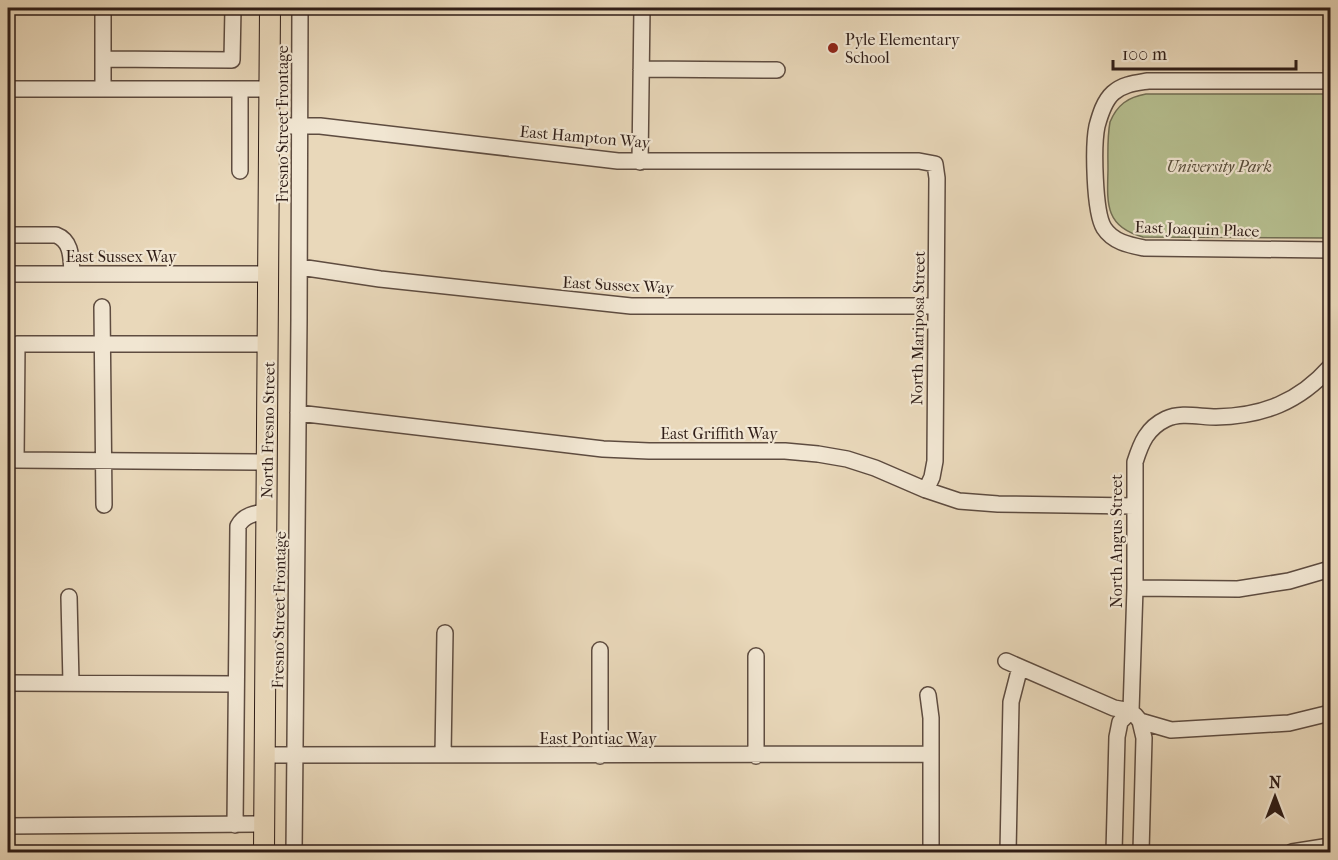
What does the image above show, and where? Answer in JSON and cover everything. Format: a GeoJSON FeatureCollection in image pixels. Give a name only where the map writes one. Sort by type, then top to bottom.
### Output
{"type":"FeatureCollection","features":[{"type":"Feature","properties":{"kind":"main road","name":"North Fresno Street"},"geometry":{"type":"LineString","coordinates":[[264,852],[270,8]]}},
{"type":"Feature","properties":{"kind":"street"},"geometry":{"type":"LineString","coordinates":[[103,8],[103,89]]}},
{"type":"Feature","properties":{"kind":"street"},"geometry":{"type":"LineString","coordinates":[[103,59],[232,60],[233,8]]}},
{"type":"Feature","properties":{"kind":"street","name":"Fresno Street Frontage"},"geometry":{"type":"LineString","coordinates":[[294,852],[300,267],[300,8]]}},
{"type":"Feature","properties":{"kind":"street"},"geometry":{"type":"LineString","coordinates":[[640,162],[642,8]]}},
{"type":"Feature","properties":{"kind":"street"},"geometry":{"type":"LineString","coordinates":[[641,69],[777,70]]}},
{"type":"Feature","properties":{"kind":"street","name":"East Joaquin Place"},"geometry":{"type":"LineString","coordinates":[[1330,81],[1148,81],[1126,85],[1112,93],[1102,110],[1096,129],[1095,198],[1104,228],[1112,237],[1144,248],[1330,250]]}},
{"type":"Feature","properties":{"kind":"street"},"geometry":{"type":"LineString","coordinates":[[8,89],[269,89]]}},
{"type":"Feature","properties":{"kind":"street"},"geometry":{"type":"LineString","coordinates":[[240,89],[240,171]]}},
{"type":"Feature","properties":{"kind":"street","name":"East Hampton Way"},"geometry":{"type":"LineString","coordinates":[[269,126],[320,126],[618,161],[919,161],[935,164]]}},
{"type":"Feature","properties":{"kind":"street","name":"North Mariposa Street"},"geometry":{"type":"LineString","coordinates":[[926,490],[932,477],[934,461],[937,178],[935,164]]}},
{"type":"Feature","properties":{"kind":"street"},"geometry":{"type":"LineString","coordinates":[[8,235],[56,235],[61,237],[66,241],[71,254],[72,273]]}},
{"type":"Feature","properties":{"kind":"street","name":"East Sussex Way"},"geometry":{"type":"LineString","coordinates":[[300,267],[380,279],[621,306],[935,306]]}},
{"type":"Feature","properties":{"kind":"street","name":"East Sussex Way"},"geometry":{"type":"LineString","coordinates":[[8,274],[269,274]]}},
{"type":"Feature","properties":{"kind":"street"},"geometry":{"type":"LineString","coordinates":[[102,307],[104,505]]}},
{"type":"Feature","properties":{"kind":"street"},"geometry":{"type":"LineString","coordinates":[[267,462],[16,460],[17,344],[269,345]]}},
{"type":"Feature","properties":{"kind":"street","name":"North Angus Street"},"geometry":{"type":"LineString","coordinates":[[1141,852],[1144,738],[1135,716],[1134,506],[1135,462],[1141,442],[1151,429],[1167,418],[1217,417],[1266,409],[1294,399],[1314,386],[1330,368]]}},
{"type":"Feature","properties":{"kind":"street","name":"East Griffith Way"},"geometry":{"type":"LineString","coordinates":[[298,413],[603,449],[785,451],[818,454],[847,459],[959,501],[998,504],[1134,506]]}},
{"type":"Feature","properties":{"kind":"street"},"geometry":{"type":"LineString","coordinates":[[235,825],[238,526],[240,521],[248,515],[267,512]]}},
{"type":"Feature","properties":{"kind":"street"},"geometry":{"type":"LineString","coordinates":[[1135,588],[1238,589],[1289,581],[1330,569]]}},
{"type":"Feature","properties":{"kind":"street"},"geometry":{"type":"LineString","coordinates":[[69,597],[70,683]]}},
{"type":"Feature","properties":{"kind":"street"},"geometry":{"type":"LineString","coordinates":[[443,755],[445,633]]}},
{"type":"Feature","properties":{"kind":"street"},"geometry":{"type":"LineString","coordinates":[[600,650],[600,756]]}},
{"type":"Feature","properties":{"kind":"street"},"geometry":{"type":"LineString","coordinates":[[756,656],[756,756]]}},
{"type":"Feature","properties":{"kind":"street"},"geometry":{"type":"LineString","coordinates":[[1006,661],[1171,730],[1289,723],[1330,713]]}},
{"type":"Feature","properties":{"kind":"street"},"geometry":{"type":"LineString","coordinates":[[1008,852],[1011,702],[1020,667]]}},
{"type":"Feature","properties":{"kind":"street"},"geometry":{"type":"LineString","coordinates":[[8,683],[236,684]]}},
{"type":"Feature","properties":{"kind":"street"},"geometry":{"type":"LineString","coordinates":[[928,694],[931,718],[931,852]]}},
{"type":"Feature","properties":{"kind":"street","name":"North Angus Street"},"geometry":{"type":"LineString","coordinates":[[1114,852],[1120,722],[1135,716]]}},
{"type":"Feature","properties":{"kind":"street","name":"East Pontiac Way"},"geometry":{"type":"LineString","coordinates":[[264,755],[931,754]]}},
{"type":"Feature","properties":{"kind":"street"},"geometry":{"type":"LineString","coordinates":[[8,826],[264,824]]}},
{"type":"Feature","properties":{"kind":"street"},"geometry":{"type":"LineString","coordinates":[[1292,852],[1322,849]]}},
{"type":"Feature","properties":{"kind":"green space","name":"University Park"},"geometry":{"type":"Polygon","coordinates":[[[1146,94],[1330,94],[1330,238],[1143,237],[1121,227],[1115,220],[1109,204],[1108,134],[1110,122],[1124,103],[1146,94]]]}},
{"type":"Feature","properties":{"kind":"place","name":"Pyle Elementary School"},"geometry":{"type":"Point","coordinates":[833,48]}}]}
